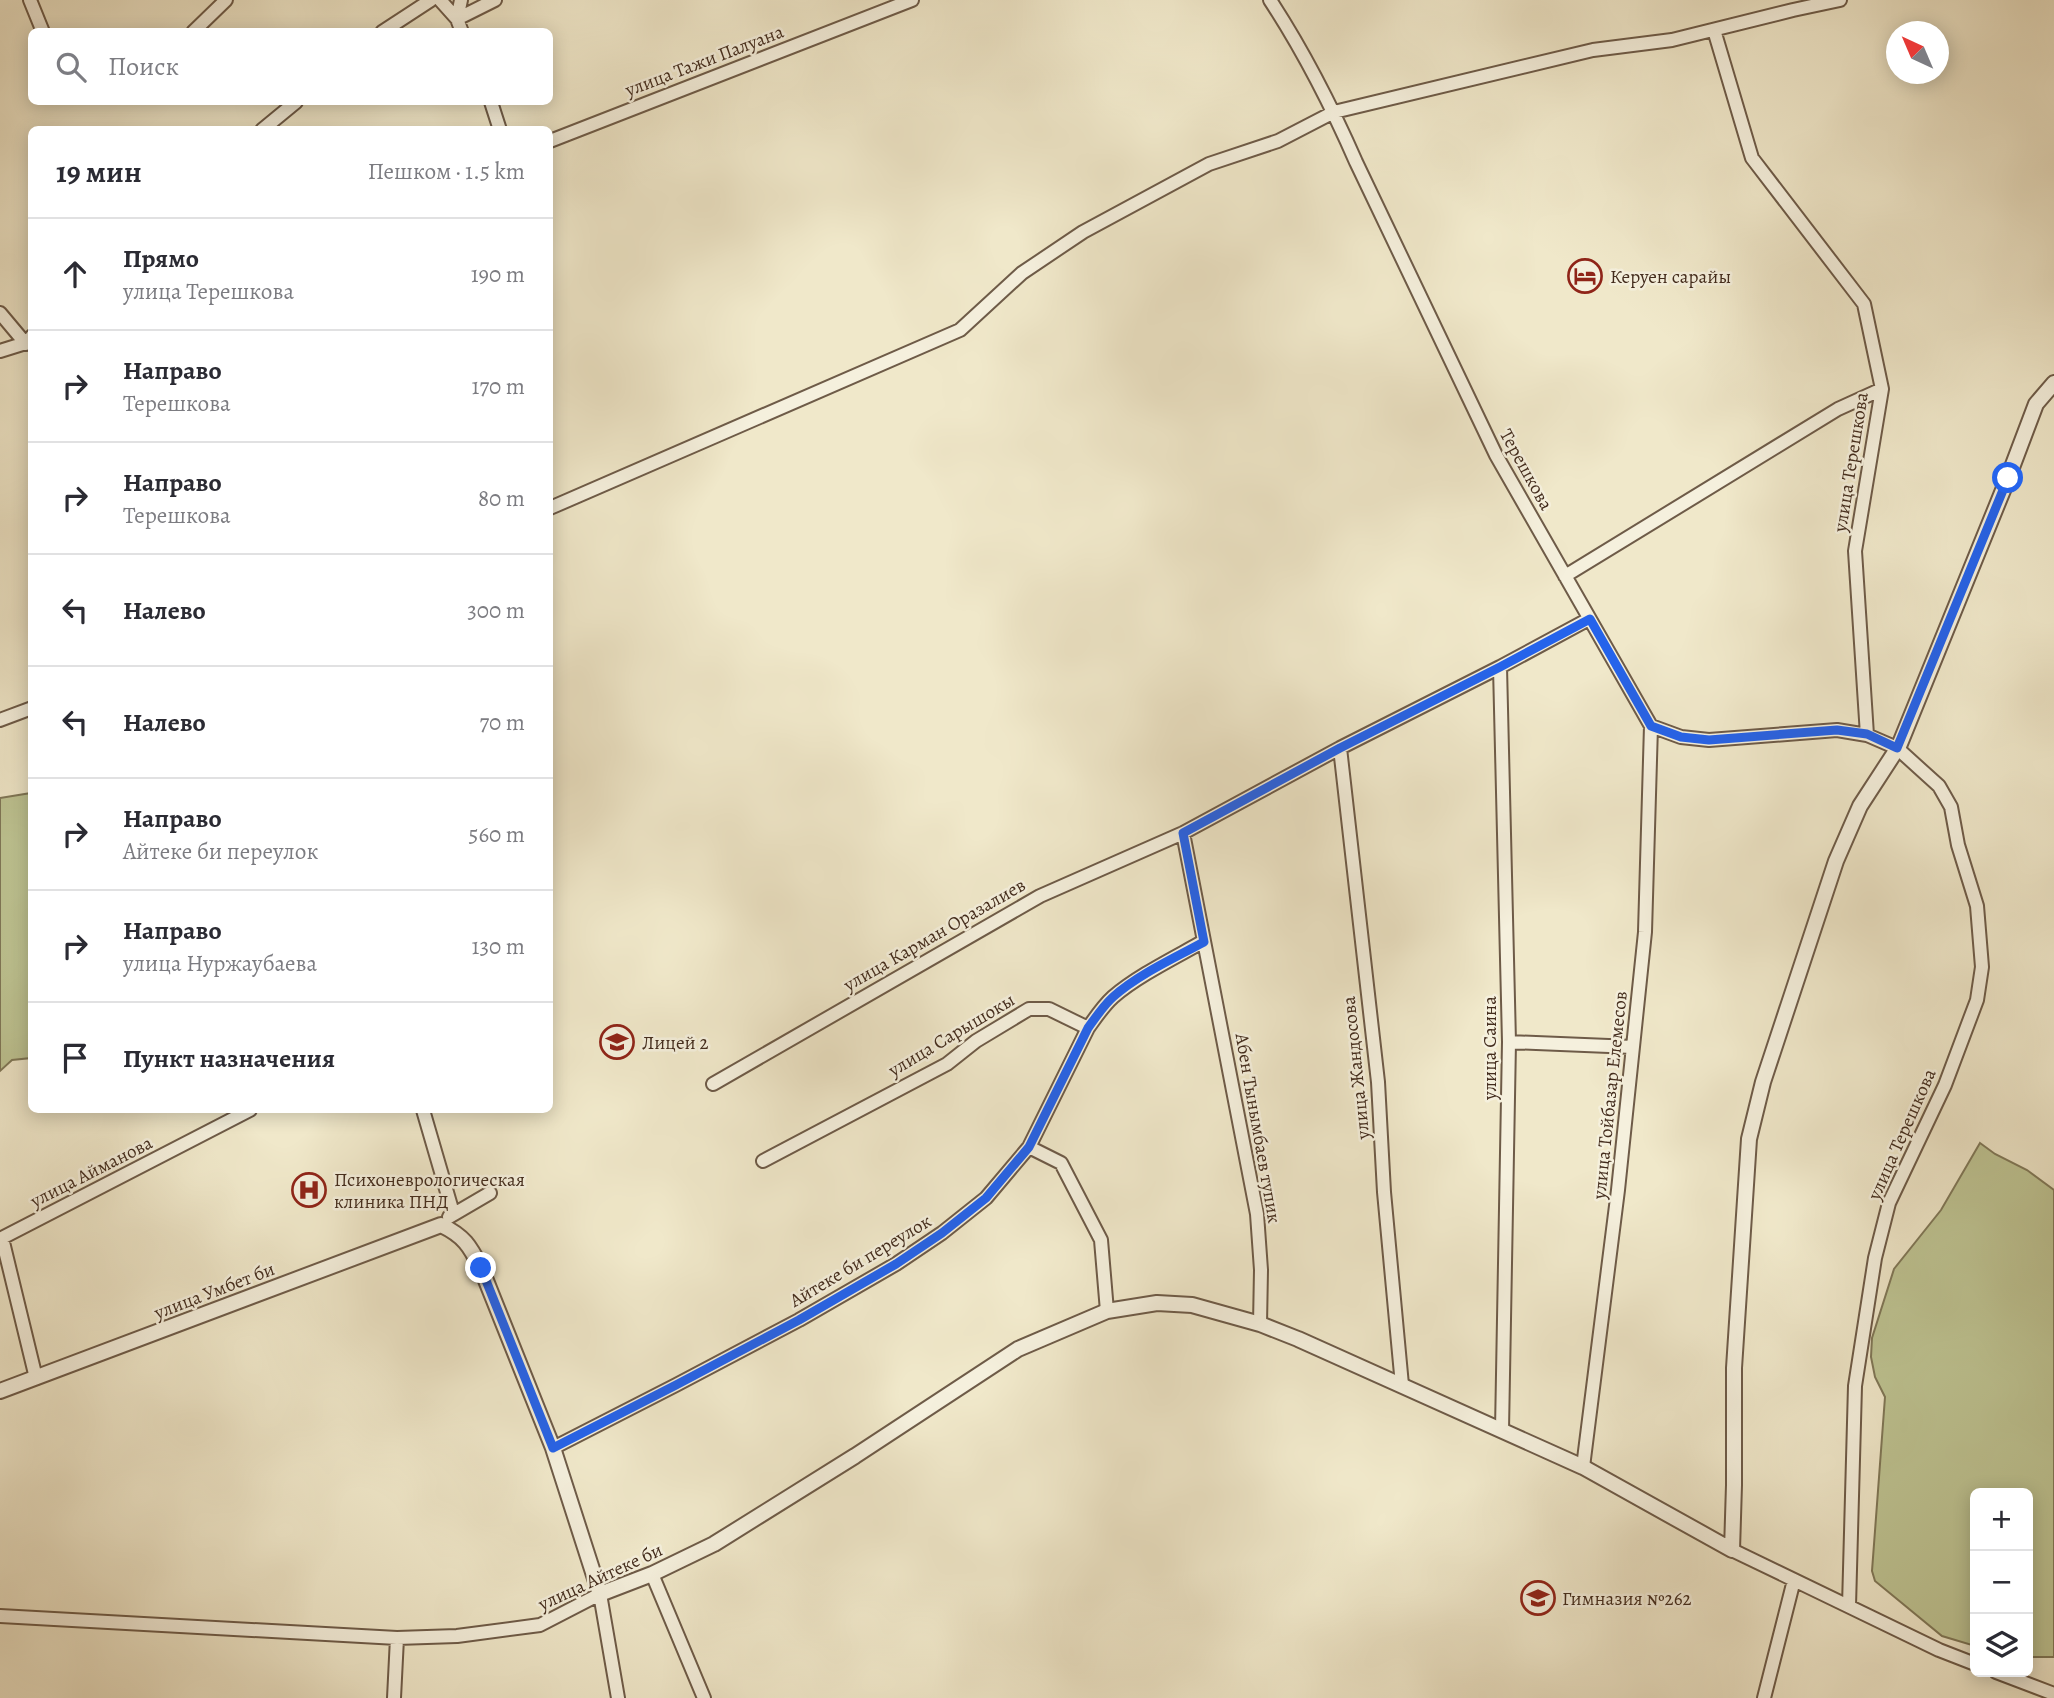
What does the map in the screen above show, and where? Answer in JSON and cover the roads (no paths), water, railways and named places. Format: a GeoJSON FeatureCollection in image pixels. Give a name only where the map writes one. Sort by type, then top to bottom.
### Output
{"type":"FeatureCollection","features":[{"type":"Feature","properties":{"kind":"street"},"geometry":{"type":"LineString","coordinates":[[30,0],[41,28]]}},
{"type":"Feature","properties":{"kind":"street"},"geometry":{"type":"LineString","coordinates":[[197,28],[226,0]]}},
{"type":"Feature","properties":{"kind":"street"},"geometry":{"type":"LineString","coordinates":[[388,28],[431,0]]}},
{"type":"Feature","properties":{"kind":"street"},"geometry":{"type":"LineString","coordinates":[[440,0],[460,25]]}},
{"type":"Feature","properties":{"kind":"street"},"geometry":{"type":"LineString","coordinates":[[460,25],[461,0]]}},
{"type":"Feature","properties":{"kind":"street"},"geometry":{"type":"LineString","coordinates":[[460,25],[495,0]]}},
{"type":"Feature","properties":{"kind":"street","name":"улица Тажи Палуана"},"geometry":{"type":"LineString","coordinates":[[553,140],[912,0]]}},
{"type":"Feature","properties":{"kind":"street","name":"Терешкова"},"geometry":{"type":"LineString","coordinates":[[1270,0],[1296,40],[1334,112],[1496,455],[1651,726]]}},
{"type":"Feature","properties":{"kind":"street"},"geometry":{"type":"LineString","coordinates":[[553,507],[960,330],[1023,272],[1083,232],[1209,164],[1278,141],[1334,112],[1592,50],[1672,40],[1840,0]]}},
{"type":"Feature","properties":{"kind":"street","name":"улица Терешкова"},"geometry":{"type":"LineString","coordinates":[[1714,30],[1752,158],[1864,304],[1882,389],[1855,551],[1867,734]]}},
{"type":"Feature","properties":{"kind":"street"},"geometry":{"type":"LineString","coordinates":[[267,126],[292,105]]}},
{"type":"Feature","properties":{"kind":"street"},"geometry":{"type":"LineString","coordinates":[[492,105],[498,126]]}},
{"type":"Feature","properties":{"kind":"street"},"geometry":{"type":"LineString","coordinates":[[0,313],[28,338]]}},
{"type":"Feature","properties":{"kind":"street"},"geometry":{"type":"LineString","coordinates":[[0,351],[28,341]]}},
{"type":"Feature","properties":{"kind":"street"},"geometry":{"type":"LineString","coordinates":[[1970,1662],[1939,1650],[1732,1550],[1734,1368],[1749,1139],[1763,1082],[1836,861],[1860,806],[1897,748],[1957,606],[2036,404],[2054,383]]}},
{"type":"Feature","properties":{"kind":"street"},"geometry":{"type":"LineString","coordinates":[[1565,576],[1838,410],[1882,389]]}},
{"type":"Feature","properties":{"kind":"street","name":"улица Карман Оразалиев"},"geometry":{"type":"LineString","coordinates":[[713,1084],[1040,896],[1183,833],[1340,748],[1590,619]]}},
{"type":"Feature","properties":{"kind":"street","name":"улица Саина"},"geometry":{"type":"LineString","coordinates":[[1500,667],[1509,1042],[1502,1430]]}},
{"type":"Feature","properties":{"kind":"street"},"geometry":{"type":"LineString","coordinates":[[0,720],[28,710]]}},
{"type":"Feature","properties":{"kind":"street"},"geometry":{"type":"LineString","coordinates":[[1651,726],[1681,737],[1709,740],[1837,730],[1867,734],[1897,748]]}},
{"type":"Feature","properties":{"kind":"street","name":"улица Тойбазар Елемесов"},"geometry":{"type":"LineString","coordinates":[[1583,1467],[1618,1190],[1645,932],[1651,726]]}},
{"type":"Feature","properties":{"kind":"street","name":"улица Жандосова"},"geometry":{"type":"LineString","coordinates":[[1340,748],[1378,1082],[1384,1192],[1402,1385]]}},
{"type":"Feature","properties":{"kind":"street","name":"улица Терешкова"},"geometry":{"type":"LineString","coordinates":[[1849,1606],[1855,1386],[1875,1258],[1889,1203],[1945,1084],[1977,1000],[1982,967],[1978,906],[1958,845],[1951,807],[1939,786],[1897,748]]}},
{"type":"Feature","properties":{"kind":"street","name":"Абен Тынымбаев тупик"},"geometry":{"type":"LineString","coordinates":[[1183,833],[1257,1214],[1261,1270],[1260,1324]]}},
{"type":"Feature","properties":{"kind":"street","name":"Айтеке би переулок"},"geometry":{"type":"LineString","coordinates":[[553,1448],[799,1320],[896,1264],[942,1233],[986,1198],[1029,1147],[1088,1028],[1100,1011],[1114,996],[1204,942]]}},
{"type":"Feature","properties":{"kind":"street","name":"улица Сарышокы"},"geometry":{"type":"LineString","coordinates":[[763,1161],[947,1064],[976,1041],[1029,1009],[1049,1009],[1088,1028]]}},
{"type":"Feature","properties":{"kind":"street"},"geometry":{"type":"LineString","coordinates":[[1509,1042],[1633,1047]]}},
{"type":"Feature","properties":{"kind":"street","name":"улица Айманова"},"geometry":{"type":"LineString","coordinates":[[36,1378],[2,1238],[244,1113]]}},
{"type":"Feature","properties":{"kind":"street"},"geometry":{"type":"LineString","coordinates":[[424,1113],[453,1213]]}},
{"type":"Feature","properties":{"kind":"street"},"geometry":{"type":"LineString","coordinates":[[1029,1147],[1060,1163],[1101,1240],[1107,1311]]}},
{"type":"Feature","properties":{"kind":"street"},"geometry":{"type":"LineString","coordinates":[[490,1192],[453,1213],[441,1225],[456,1233],[469,1245],[481,1268],[553,1448],[600,1594],[618,1698]]}},
{"type":"Feature","properties":{"kind":"street","name":"улица Умбет би"},"geometry":{"type":"LineString","coordinates":[[0,1391],[441,1225]]}},
{"type":"Feature","properties":{"kind":"street","name":"улица Айтеке би"},"geometry":{"type":"LineString","coordinates":[[0,1616],[397,1638],[457,1636],[540,1625],[600,1594],[652,1574],[714,1544],[1018,1349],[1107,1311],[1157,1303],[1192,1305],[1260,1324],[1583,1467],[1732,1550]]}},
{"type":"Feature","properties":{"kind":"street"},"geometry":{"type":"LineString","coordinates":[[652,1574],[704,1698]]}},
{"type":"Feature","properties":{"kind":"street"},"geometry":{"type":"LineString","coordinates":[[1764,1698],[1794,1580]]}},
{"type":"Feature","properties":{"kind":"street"},"geometry":{"type":"LineString","coordinates":[[394,1698],[397,1638]]}},
{"type":"Feature","properties":{"kind":"street"},"geometry":{"type":"LineString","coordinates":[[2009,1677],[2054,1694]]}},
{"type":"Feature","properties":{"kind":"place","name":"Керуен сарайы"},"geometry":{"type":"Point","coordinates":[1585,276]}},
{"type":"Feature","properties":{"kind":"place","name":"Лицей 2"},"geometry":{"type":"Point","coordinates":[617,1042]}},
{"type":"Feature","properties":{"kind":"place","name":"Психоневрологическая клиника ПНД"},"geometry":{"type":"Point","coordinates":[309,1190]}},
{"type":"Feature","properties":{"kind":"place","name":"Гимназия №262"},"geometry":{"type":"Point","coordinates":[1538,1598]}}]}
